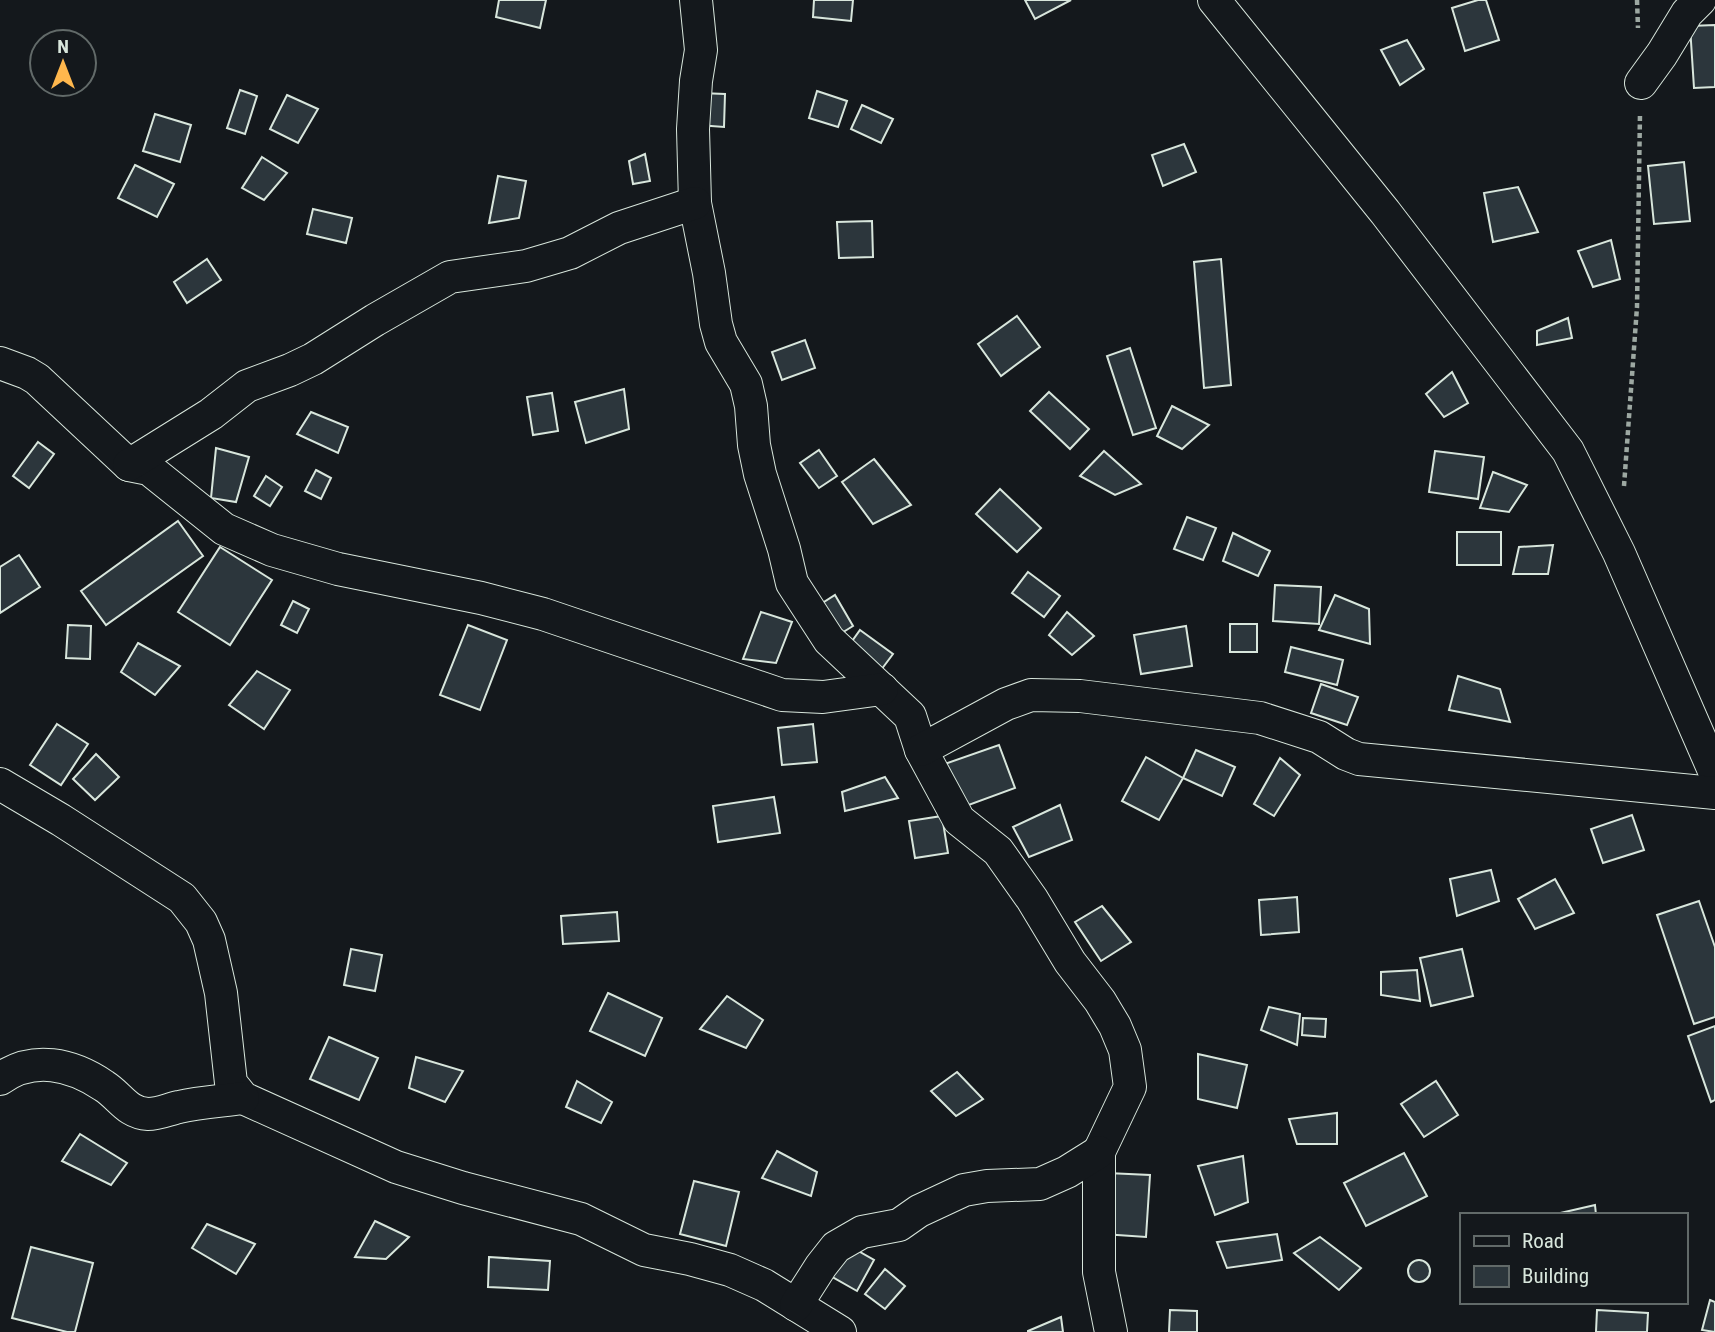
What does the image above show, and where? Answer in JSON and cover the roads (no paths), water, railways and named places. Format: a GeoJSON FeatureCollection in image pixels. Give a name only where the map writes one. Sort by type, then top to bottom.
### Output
{"type":"FeatureCollection","features":[{"type":"Feature","properties":{"kind":"street"},"geometry":{"type":"LineString","coordinates":[[696,0],[701,50],[695,81],[693,130],[695,203],[721,342],[746,384],[760,474],[781,537],[792,583],[829,640],[910,716],[920,750],[959,820],[998,851],[1032,898],[1070,962],[1100,1001],[1125,1050],[1130,1087],[1099,1152],[1099,1272],[1111,1332]]}},
{"type":"Feature","properties":{"kind":"street"},"geometry":{"type":"LineString","coordinates":[[1214,0],[1385,212],[1568,451],[1619,553],[1715,774]]}},
{"type":"Feature","properties":{"kind":"street"},"geometry":{"type":"LineString","coordinates":[[1641,83],[1687,13],[1700,0]]}},
{"type":"Feature","properties":{"kind":"street"},"geometry":{"type":"LineString","coordinates":[[129,465],[211,414],[247,386],[313,359],[450,277],[526,266],[570,253],[619,228],[695,203]]}},
{"type":"Feature","properties":{"kind":"street"},"geometry":{"type":"LineString","coordinates":[[0,363],[37,379],[129,465],[149,469],[224,529],[290,556],[543,614],[782,695],[823,697],[882,689]]}},
{"type":"Feature","properties":{"kind":"street"},"geometry":{"type":"LineString","coordinates":[[920,750],[1006,704],[1031,695],[1080,696],[1260,719],[1320,737],[1359,759],[1715,793]]}},
{"type":"Feature","properties":{"kind":"street"},"geometry":{"type":"LineString","coordinates":[[0,784],[182,898],[201,922],[209,940],[220,984],[231,1083],[243,1098],[396,1167],[581,1220],[644,1250],[730,1270],[764,1285],[840,1332]]}},
{"type":"Feature","properties":{"kind":"street"},"geometry":{"type":"LineString","coordinates":[[0,1079],[13,1069],[41,1062],[96,1081],[134,1111],[149,1114],[243,1098]]}},
{"type":"Feature","properties":{"kind":"street"},"geometry":{"type":"LineString","coordinates":[[796,1305],[821,1265],[836,1247],[862,1232],[900,1225],[919,1211],[964,1190],[987,1186],[1040,1184],[1067,1172],[1099,1152]]}}]}
